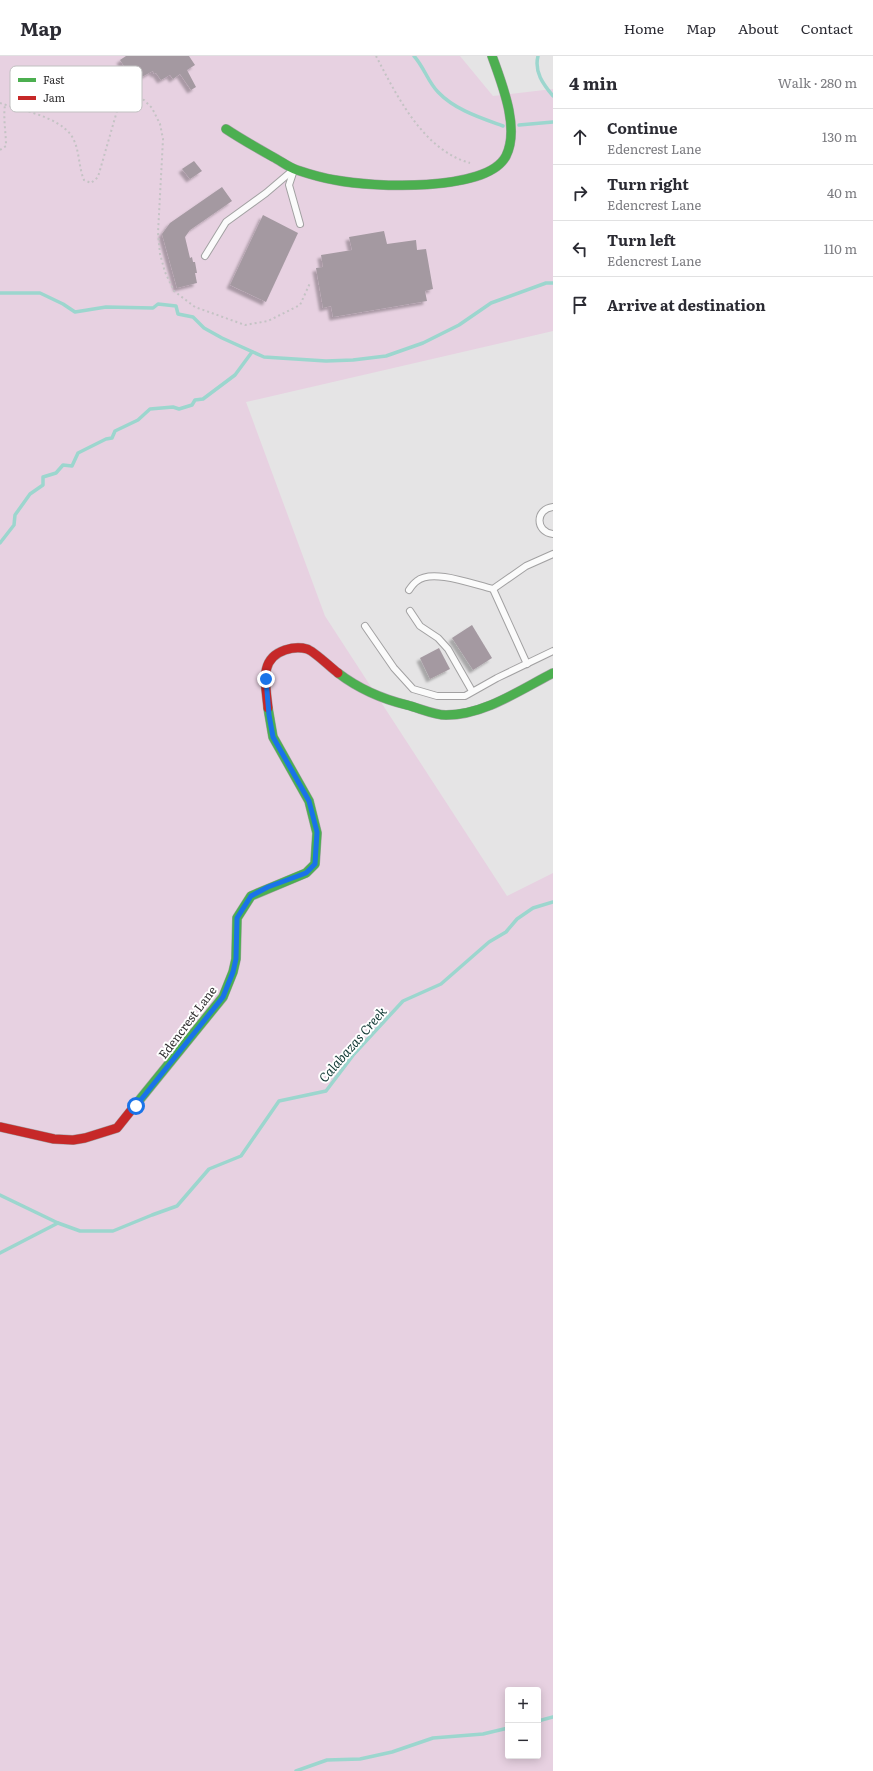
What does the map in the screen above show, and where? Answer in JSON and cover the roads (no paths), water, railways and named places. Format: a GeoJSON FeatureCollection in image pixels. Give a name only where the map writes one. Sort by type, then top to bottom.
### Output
{"type":"FeatureCollection","features":[{"type":"Feature","properties":{"kind":"street"},"geometry":{"type":"LineString","coordinates":[[226,129],[244,142],[294,169],[322,178],[353,183],[426,185],[472,178],[494,170],[506,156],[511,135],[510,118],[492,56]]}},
{"type":"Feature","properties":{"kind":"street","name":"Edencrest Lane"},"geometry":{"type":"LineString","coordinates":[[0,1127],[54,1139],[73,1140],[92,1137],[117,1128],[223,997],[233,972],[236,959],[237,918],[251,896],[268,887],[306,873],[315,864],[317,832],[309,801],[273,737],[269,715],[266,679],[267,664],[276,652],[291,648],[307,649],[354,685],[395,702],[445,715],[470,711],[495,703],[553,674]]}},
{"type":"Feature","properties":{"kind":"lane"},"geometry":{"type":"LineString","coordinates":[[294,169],[289,185],[300,224]]}},
{"type":"Feature","properties":{"kind":"lane"},"geometry":{"type":"LineString","coordinates":[[205,256],[226,222],[266,193],[294,169]]}},
{"type":"Feature","properties":{"kind":"lane"},"geometry":{"type":"LineString","coordinates":[[553,507],[549,507],[542,512],[539,520],[542,529],[545,532],[553,534]]}},
{"type":"Feature","properties":{"kind":"lane"},"geometry":{"type":"LineString","coordinates":[[408,590],[417,580],[428,576],[457,580],[492,589],[526,566],[553,554]]}},
{"type":"Feature","properties":{"kind":"lane"},"geometry":{"type":"LineString","coordinates":[[492,589],[527,664]]}},
{"type":"Feature","properties":{"kind":"lane"},"geometry":{"type":"LineString","coordinates":[[410,611],[420,626],[438,638],[448,650],[472,692]]}},
{"type":"Feature","properties":{"kind":"lane"},"geometry":{"type":"LineString","coordinates":[[365,626],[394,668],[413,689],[437,696],[465,696],[553,651]]}},
{"type":"Feature","properties":{"kind":"waterway"},"geometry":{"type":"LineString","coordinates":[[414,56],[438,92],[452,104],[469,113],[503,126]]}},
{"type":"Feature","properties":{"kind":"waterway"},"geometry":{"type":"LineString","coordinates":[[538,56],[538,73],[553,96]]}},
{"type":"Feature","properties":{"kind":"waterway"},"geometry":{"type":"LineString","coordinates":[[519,125],[553,122]]}},
{"type":"Feature","properties":{"kind":"waterway"},"geometry":{"type":"LineString","coordinates":[[0,293],[40,293],[63,304],[75,312],[106,307],[153,308],[158,304],[176,306],[178,314],[193,317],[204,328],[264,357],[326,361],[353,360],[386,356],[423,343],[459,325],[491,303],[546,283],[553,283]]}},
{"type":"Feature","properties":{"kind":"waterway"},"geometry":{"type":"LineString","coordinates":[[0,543],[14,525],[15,515],[30,494],[43,485],[43,477],[56,473],[63,465],[72,466],[78,453],[106,439],[112,438],[115,431],[138,420],[150,409],[173,407],[179,409],[192,405],[195,400],[203,399],[235,375],[252,352]]}},
{"type":"Feature","properties":{"kind":"waterway","name":"Calabazas Creek"},"geometry":{"type":"LineString","coordinates":[[0,1195],[58,1223],[80,1231],[113,1231],[177,1206],[209,1169],[241,1156],[279,1101],[326,1091],[354,1054],[403,1001],[441,984],[489,942],[506,932],[517,919],[533,908],[553,902]]}},
{"type":"Feature","properties":{"kind":"waterway"},"geometry":{"type":"LineString","coordinates":[[0,1253],[58,1223]]}},
{"type":"Feature","properties":{"kind":"waterway"},"geometry":{"type":"LineString","coordinates":[[541,1720],[553,1717]]}},
{"type":"Feature","properties":{"kind":"waterway"},"geometry":{"type":"LineString","coordinates":[[296,1771],[327,1760],[360,1759],[392,1752],[433,1738],[483,1734],[505,1729]]}}]}
